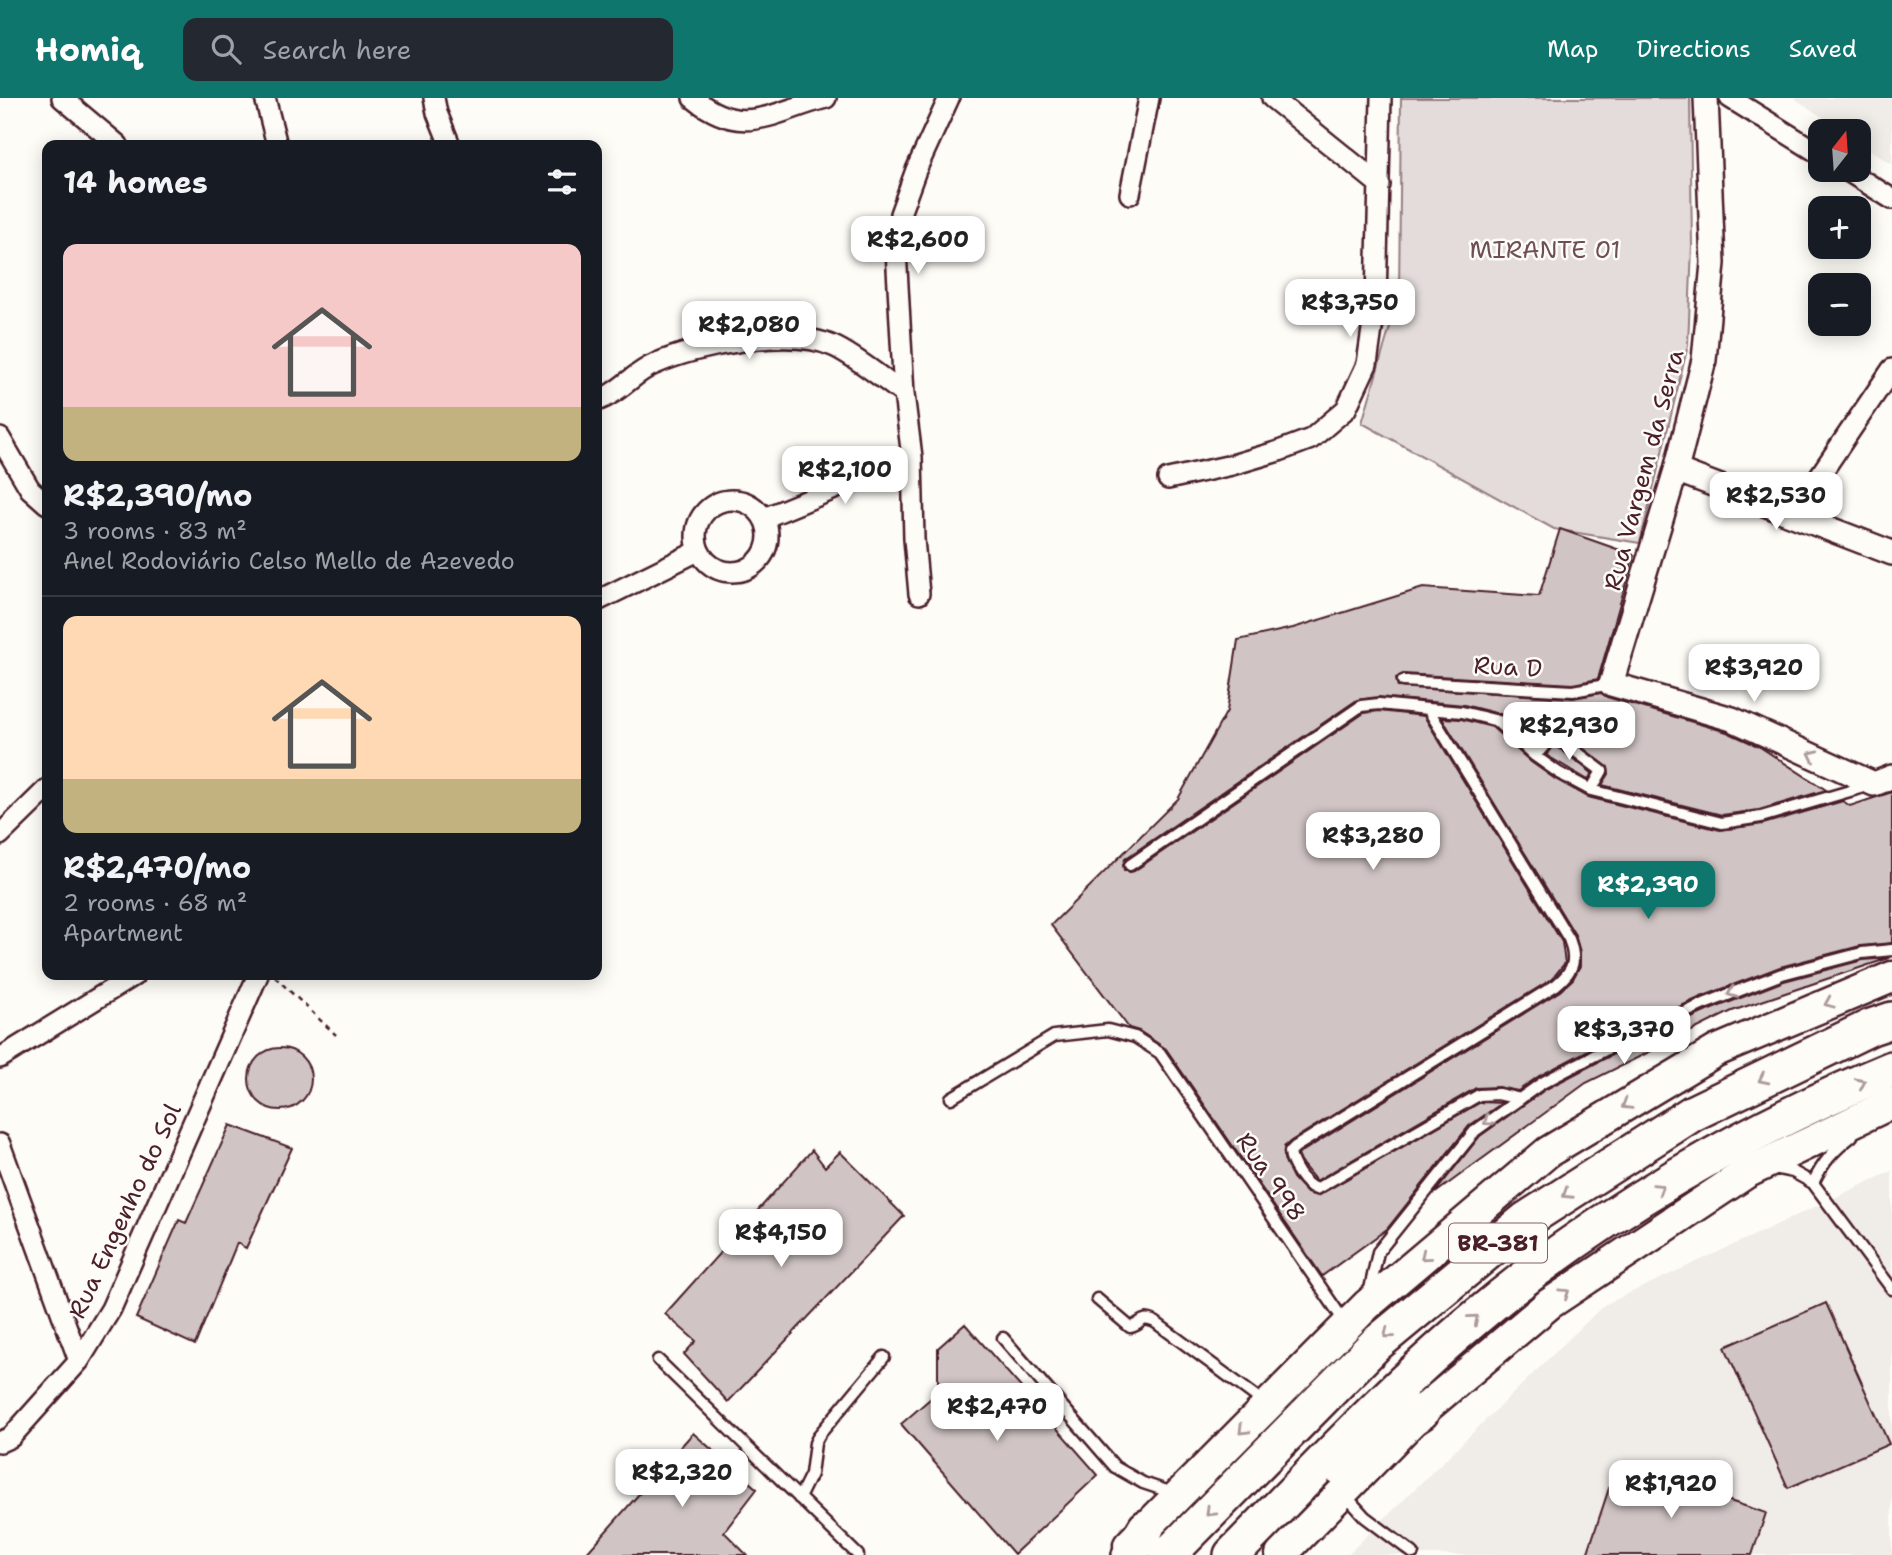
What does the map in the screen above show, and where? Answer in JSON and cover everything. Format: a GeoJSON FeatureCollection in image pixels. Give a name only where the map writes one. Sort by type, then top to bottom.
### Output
{"type":"FeatureCollection","features":[{"type":"Feature","properties":{"kind":"highway","name":"BR-381"},"geometry":{"type":"LineString","coordinates":[[1168,1555],[1376,1344],[1526,1220],[1693,1113],[1871,1027],[1892,1020]]}},
{"type":"Feature","properties":{"kind":"highway","name":"BR-381"},"geometry":{"type":"LineString","coordinates":[[1232,1555],[1410,1375],[1480,1314],[1556,1255],[1719,1152],[1892,1069]]}},
{"type":"Feature","properties":{"kind":"highway"},"geometry":{"type":"LineString","coordinates":[[1264,1523],[1345,1461],[1421,1412]]}},
{"type":"Feature","properties":{"kind":"main road"},"geometry":{"type":"LineString","coordinates":[[1119,1555],[1138,1542],[1179,1495],[1357,1315],[1548,1152],[1716,1051],[1892,977]]}},
{"type":"Feature","properties":{"kind":"main road"},"geometry":{"type":"LineString","coordinates":[[1281,1555],[1421,1412],[1549,1304],[1746,1173],[1892,1103]]}},
{"type":"Feature","properties":{"kind":"street"},"geometry":{"type":"LineString","coordinates":[[62,98],[111,140]]}},
{"type":"Feature","properties":{"kind":"street"},"geometry":{"type":"LineString","coordinates":[[265,98],[276,140]]}},
{"type":"Feature","properties":{"kind":"street"},"geometry":{"type":"LineString","coordinates":[[434,98],[448,140]]}},
{"type":"Feature","properties":{"kind":"street"},"geometry":{"type":"LineString","coordinates":[[693,98],[709,111],[729,119],[750,122],[826,98]]}},
{"type":"Feature","properties":{"kind":"street"},"geometry":{"type":"LineString","coordinates":[[919,594],[914,539],[912,457],[904,394],[896,250],[900,214],[916,170],[949,98]]}},
{"type":"Feature","properties":{"kind":"street"},"geometry":{"type":"LineString","coordinates":[[1130,194],[1149,98]]}},
{"type":"Feature","properties":{"kind":"street"},"geometry":{"type":"LineString","coordinates":[[1272,98],[1380,185]]}},
{"type":"Feature","properties":{"kind":"street"},"geometry":{"type":"LineString","coordinates":[[1168,479],[1232,465],[1311,439],[1346,409],[1367,364],[1376,301],[1381,98]]}},
{"type":"Feature","properties":{"kind":"street","name":"Rua Vargem da Serra"},"geometry":{"type":"LineString","coordinates":[[1611,684],[1676,470],[1704,360],[1713,263],[1706,98]]}},
{"type":"Feature","properties":{"kind":"street"},"geometry":{"type":"LineString","coordinates":[[1730,98],[1808,147]]}},
{"type":"Feature","properties":{"kind":"street"},"geometry":{"type":"LineString","coordinates":[[89,123],[90,140]]}},
{"type":"Feature","properties":{"kind":"street"},"geometry":{"type":"LineString","coordinates":[[1865,182],[1892,199]]}},
{"type":"Feature","properties":{"kind":"street"},"geometry":{"type":"LineString","coordinates":[[602,399],[613,395],[654,364],[707,348],[778,338],[807,339],[834,346],[904,394]]}},
{"type":"Feature","properties":{"kind":"street"},"geometry":{"type":"LineString","coordinates":[[1793,515],[1892,369]]}},
{"type":"Feature","properties":{"kind":"street"},"geometry":{"type":"LineString","coordinates":[[0,438],[30,489],[42,500]]}},
{"type":"Feature","properties":{"kind":"street"},"geometry":{"type":"LineString","coordinates":[[764,518],[912,457]]}},
{"type":"Feature","properties":{"kind":"street"},"geometry":{"type":"LineString","coordinates":[[1676,470],[1892,553]]}},
{"type":"Feature","properties":{"kind":"street"},"geometry":{"type":"LineString","coordinates":[[720,501],[744,502],[755,508],[764,518],[768,542],[764,554],[755,564],[744,570],[732,573],[716,569],[705,562],[698,551],[696,529],[700,517],[709,507],[720,501]]}},
{"type":"Feature","properties":{"kind":"street"},"geometry":{"type":"LineString","coordinates":[[602,599],[698,551]]}},
{"type":"Feature","properties":{"kind":"street"},"geometry":{"type":"LineString","coordinates":[[1611,684],[1732,719],[1883,781]]}},
{"type":"Feature","properties":{"kind":"street"},"geometry":{"type":"LineString","coordinates":[[0,835],[42,794]]}},
{"type":"Feature","properties":{"kind":"street"},"geometry":{"type":"LineString","coordinates":[[0,1058],[127,980]]}},
{"type":"Feature","properties":{"kind":"street","name":"Rua Engenho do Sol"},"geometry":{"type":"LineString","coordinates":[[0,1441],[11,1437],[79,1361],[111,1309],[256,980]]}},
{"type":"Feature","properties":{"kind":"street"},"geometry":{"type":"LineString","coordinates":[[0,1144],[79,1361]]}},
{"type":"Feature","properties":{"kind":"lane","name":"Rua D"},"geometry":{"type":"LineString","coordinates":[[1403,681],[1573,691],[1611,684]]}},
{"type":"Feature","properties":{"kind":"lane"},"geometry":{"type":"LineString","coordinates":[[1130,865],[1362,706],[1379,704],[1462,712],[1554,735],[1602,771],[1591,790]]}},
{"type":"Feature","properties":{"kind":"lane"},"geometry":{"type":"LineString","coordinates":[[1428,709],[1569,939],[1575,954],[1571,969],[1556,985],[1295,1147],[1290,1152],[1291,1159],[1308,1185],[1316,1189],[1479,1095],[1498,1094],[1520,1099]]}},
{"type":"Feature","properties":{"kind":"lane"},"geometry":{"type":"LineString","coordinates":[[1494,720],[1535,756],[1591,790],[1721,823],[1761,817],[1883,781]]}},
{"type":"Feature","properties":{"kind":"lane"},"geometry":{"type":"LineString","coordinates":[[1535,756],[1554,735]]}},
{"type":"Feature","properties":{"kind":"lane"},"geometry":{"type":"LineString","coordinates":[[1357,1315],[1378,1252],[1475,1131],[1542,1083],[1622,1041],[1704,1004],[1782,974],[1862,953],[1892,950]]}},
{"type":"Feature","properties":{"kind":"lane","name":"Rua 998"},"geometry":{"type":"LineString","coordinates":[[951,1098],[1054,1036],[1108,1030],[1135,1037],[1160,1053],[1357,1315]]}},
{"type":"Feature","properties":{"kind":"lane"},"geometry":{"type":"LineString","coordinates":[[1813,1183],[1822,1164],[1836,1149],[1856,1133],[1892,1114]]}},
{"type":"Feature","properties":{"kind":"lane"},"geometry":{"type":"LineString","coordinates":[[1746,1173],[1768,1167],[1793,1172],[1813,1183],[1892,1289]]}},
{"type":"Feature","properties":{"kind":"lane"},"geometry":{"type":"LineString","coordinates":[[1097,1299],[1130,1327],[1142,1320],[1155,1322],[1267,1405]]}},
{"type":"Feature","properties":{"kind":"lane"},"geometry":{"type":"LineString","coordinates":[[1003,1338],[1115,1468],[1143,1483],[1179,1495]]}},
{"type":"Feature","properties":{"kind":"lane"},"geometry":{"type":"LineString","coordinates":[[799,1497],[811,1474],[815,1443],[884,1357]]}},
{"type":"Feature","properties":{"kind":"lane"},"geometry":{"type":"LineString","coordinates":[[658,1360],[858,1555]]}},
{"type":"Feature","properties":{"kind":"lane"},"geometry":{"type":"LineString","coordinates":[[1343,1493],[1365,1517],[1413,1553]]}},
{"type":"Feature","properties":{"kind":"path"},"geometry":{"type":"LineString","coordinates":[[278,980],[336,1035]]}},
{"type":"Feature","properties":{"kind":"shaded area"},"geometry":{"type":"Polygon","coordinates":[[[1794,98],[1892,98],[1892,165],[1871,150],[1871,119],[1825,119],[1794,98]]]}},
{"type":"Feature","properties":{"kind":"shaded area"},"geometry":{"type":"Polygon","coordinates":[[[1892,1171],[1892,1555],[1347,1555],[1604,1305],[1892,1171]]]}},
{"type":"Feature","properties":{"kind":"green space","name":"MIRANTE 01"},"geometry":{"type":"Polygon","coordinates":[[[1401,98],[1690,98],[1692,246],[1688,345],[1640,543],[1554,529],[1362,423],[1399,296],[1401,98]]]}},
{"type":"Feature","properties":{"kind":"building"},"geometry":{"type":"Polygon","coordinates":[[[1560,529],[1634,555],[1598,679],[1573,684],[1403,674],[1396,678],[1398,687],[1573,698],[1601,693],[1727,732],[1760,747],[1826,790],[1759,810],[1722,815],[1602,785],[1609,774],[1608,767],[1556,728],[1464,705],[1378,697],[1357,700],[1125,859],[1124,870],[1134,871],[1364,713],[1379,711],[1424,716],[1562,942],[1565,963],[1552,979],[1284,1147],[1284,1159],[1293,1178],[1307,1193],[1317,1196],[1481,1102],[1502,1103],[1469,1126],[1387,1229],[1322,1276],[1166,1049],[1139,1031],[1129,1028],[1051,925],[1178,799],[1227,711],[1238,640],[1293,628],[1423,588],[1539,596],[1560,529]]]}},
{"type":"Feature","properties":{"kind":"building"},"geometry":{"type":"Polygon","coordinates":[[[1442,718],[1461,719],[1492,727],[1531,762],[1588,797],[1720,830],[1763,824],[1843,801],[1850,806],[1892,792],[1892,943],[1860,946],[1780,967],[1701,997],[1619,1034],[1539,1076],[1518,1091],[1498,1087],[1476,1088],[1316,1181],[1302,1164],[1298,1155],[1300,1153],[1560,991],[1573,979],[1580,966],[1580,952],[1575,935],[1442,718]]]}},
{"type":"Feature","properties":{"kind":"building"},"geometry":{"type":"Polygon","coordinates":[[[1555,745],[1592,773],[1588,780],[1546,755],[1555,745]]]}},
{"type":"Feature","properties":{"kind":"building"},"geometry":{"type":"Polygon","coordinates":[[[1889,958],[1732,1011],[1586,1083],[1434,1194],[1480,1136],[1546,1089],[1625,1048],[1707,1011],[1784,981],[1863,960],[1889,958]]]}},
{"type":"Feature","properties":{"kind":"building"},"geometry":{"type":"Polygon","coordinates":[[[280,1048],[302,1057],[311,1079],[302,1101],[280,1110],[258,1101],[249,1079],[258,1057],[280,1048]]]}},
{"type":"Feature","properties":{"kind":"building"},"geometry":{"type":"Polygon","coordinates":[[[230,1125],[292,1148],[246,1248],[237,1243],[195,1345],[136,1318],[179,1220],[186,1223],[230,1125]]]}},
{"type":"Feature","properties":{"kind":"building"},"geometry":{"type":"Polygon","coordinates":[[[812,1150],[825,1167],[840,1152],[904,1216],[728,1402],[684,1354],[696,1341],[665,1314],[812,1150]]]}},
{"type":"Feature","properties":{"kind":"building"},"geometry":{"type":"Polygon","coordinates":[[[1826,1303],[1889,1444],[1788,1488],[1725,1347],[1826,1303]]]}},
{"type":"Feature","properties":{"kind":"building"},"geometry":{"type":"Polygon","coordinates":[[[965,1324],[1098,1475],[1014,1554],[901,1424],[938,1392],[938,1348],[965,1324]]]}},
{"type":"Feature","properties":{"kind":"building"},"geometry":{"type":"Polygon","coordinates":[[[693,1433],[757,1489],[724,1532],[747,1555],[585,1555],[693,1433]]]}},
{"type":"Feature","properties":{"kind":"building"},"geometry":{"type":"Polygon","coordinates":[[[1617,1464],[1766,1513],[1752,1555],[1587,1555],[1617,1464]]]}}]}
